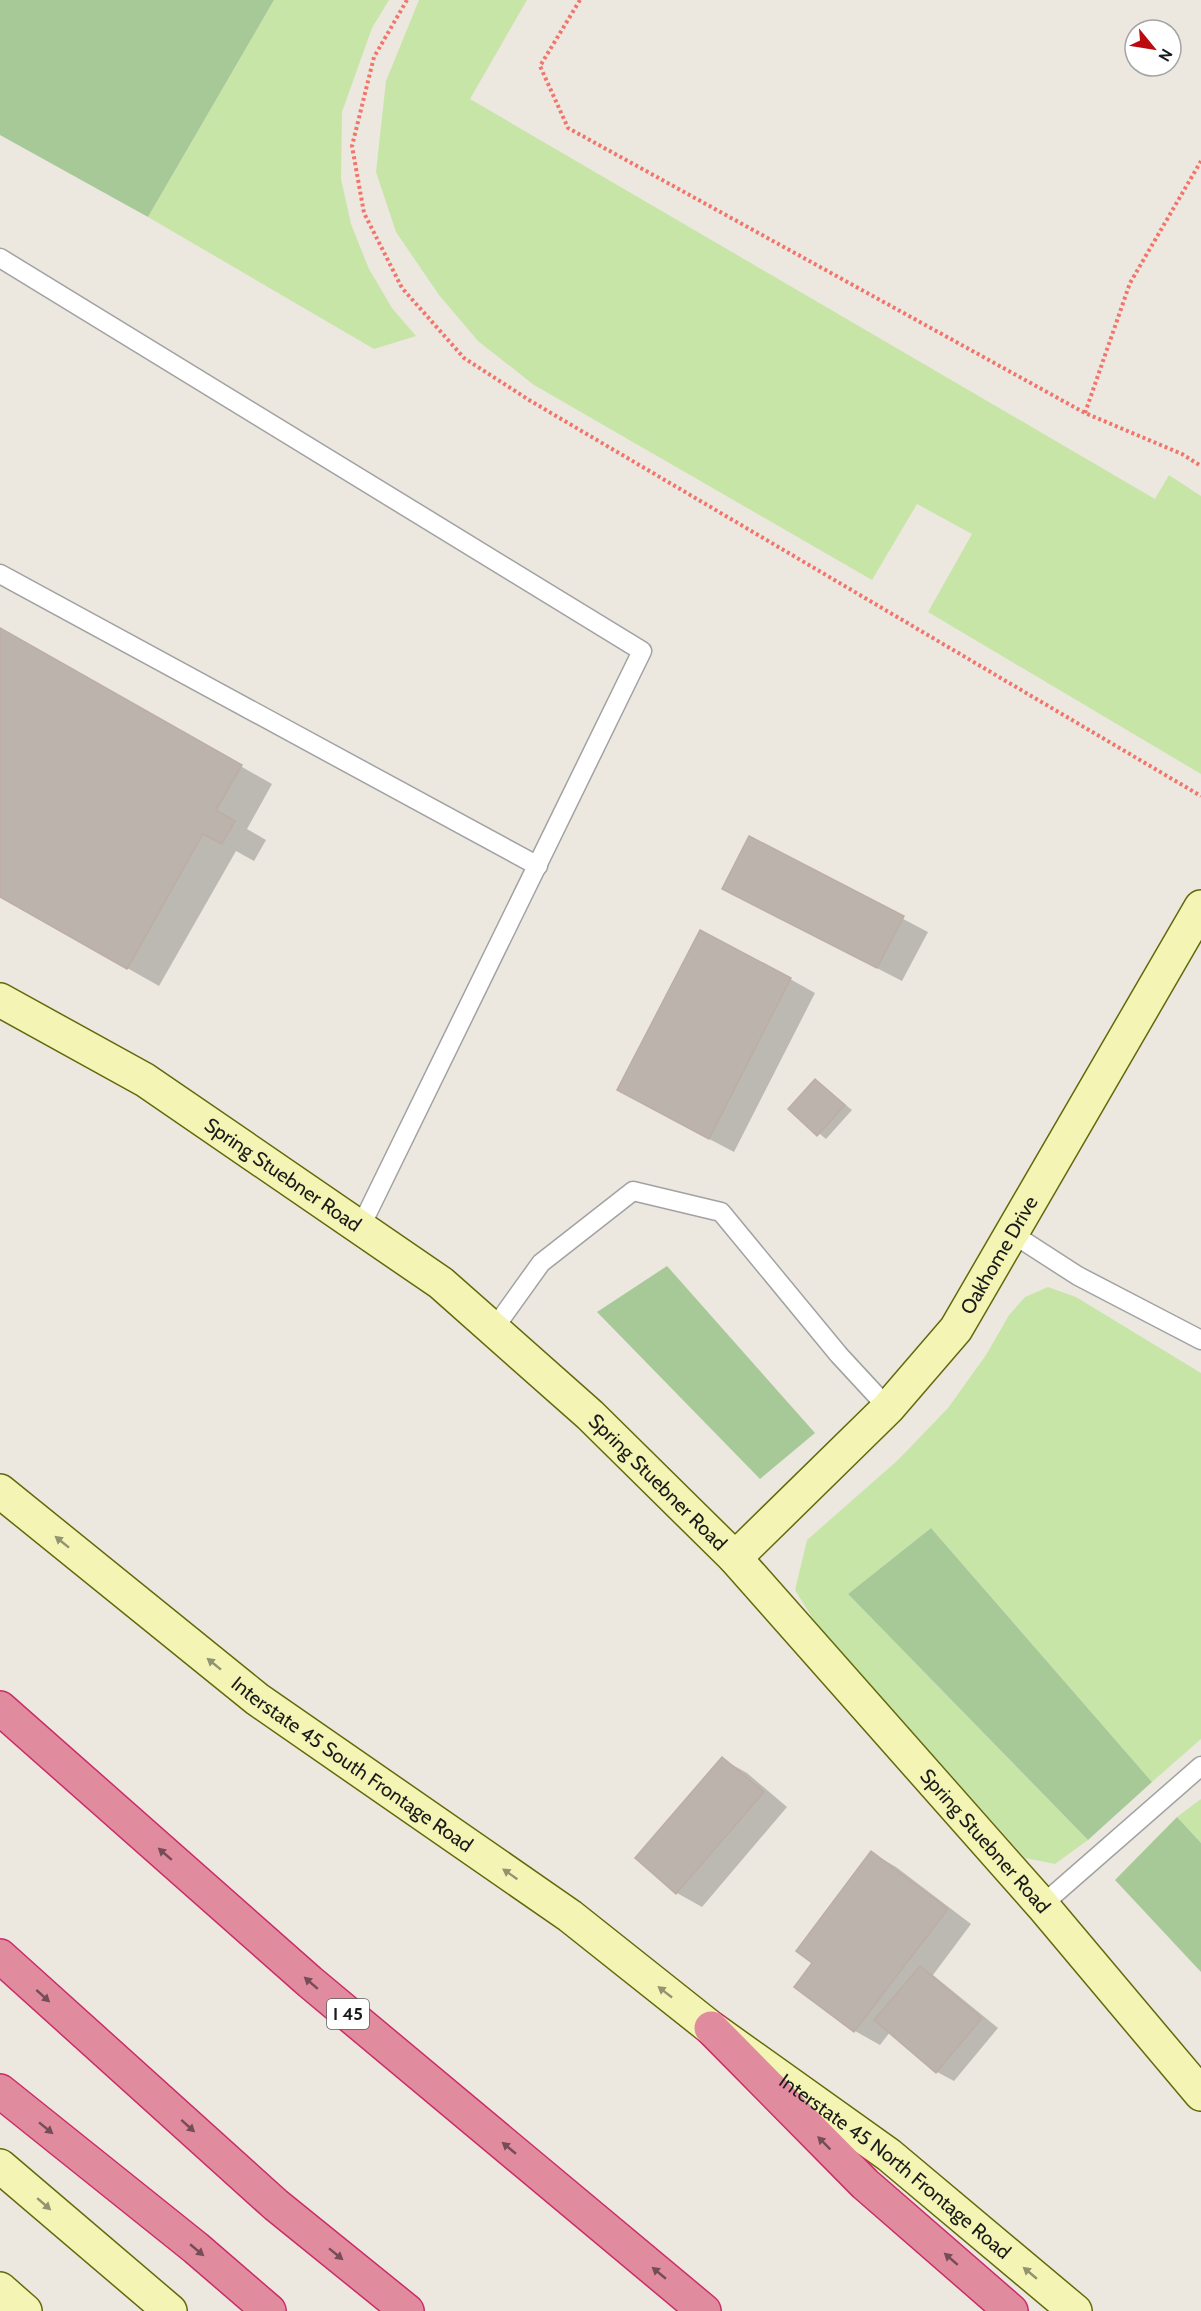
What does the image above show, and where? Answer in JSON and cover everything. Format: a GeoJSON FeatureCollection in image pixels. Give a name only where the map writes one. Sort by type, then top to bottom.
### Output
{"type":"FeatureCollection","features":[{"type":"Feature","properties":{"kind":"highway","name":"I 45"},"geometry":{"type":"LineString","coordinates":[[0,1708],[310,1982],[704,2311]]}},
{"type":"Feature","properties":{"kind":"highway"},"geometry":{"type":"LineString","coordinates":[[0,1956],[276,2205],[407,2311]]}},
{"type":"Feature","properties":{"kind":"highway"},"geometry":{"type":"LineString","coordinates":[[711,2028],[865,2184],[1011,2311]]}},
{"type":"Feature","properties":{"kind":"highway"},"geometry":{"type":"LineString","coordinates":[[0,2091],[196,2248],[269,2311]]}},
{"type":"Feature","properties":{"kind":"main road","name":"Oakhome Drive"},"geometry":{"type":"LineString","coordinates":[[735,1558],[888,1408],[956,1329],[1201,907]]}},
{"type":"Feature","properties":{"kind":"main road","name":"Spring Stuebner Road"},"geometry":{"type":"LineString","coordinates":[[0,1000],[145,1080],[441,1283],[590,1416],[735,1558],[1042,1905],[1201,2094]]}},
{"type":"Feature","properties":{"kind":"main road","name":"Interstate 45 South Frontage Road"},"geometry":{"type":"LineString","coordinates":[[0,1491],[257,1699],[570,1916],[711,2028]]}},
{"type":"Feature","properties":{"kind":"main road","name":"Interstate 45 North Frontage Road"},"geometry":{"type":"LineString","coordinates":[[711,2028],[889,2156],[1075,2311]]}},
{"type":"Feature","properties":{"kind":"main road"},"geometry":{"type":"LineString","coordinates":[[0,2166],[170,2311]]}},
{"type":"Feature","properties":{"kind":"main road"},"geometry":{"type":"LineString","coordinates":[[0,2289],[25,2311]]}},
{"type":"Feature","properties":{"kind":"lane"},"geometry":{"type":"LineString","coordinates":[[0,258],[642,651],[360,1228]]}},
{"type":"Feature","properties":{"kind":"lane"},"geometry":{"type":"LineString","coordinates":[[0,574],[538,866]]}},
{"type":"Feature","properties":{"kind":"lane"},"geometry":{"type":"LineString","coordinates":[[494,1330],[541,1263],[633,1191],[720,1212],[839,1355],[888,1408]]}},
{"type":"Feature","properties":{"kind":"lane"},"geometry":{"type":"LineString","coordinates":[[1013,1234],[1078,1276],[1201,1340]]}},
{"type":"Feature","properties":{"kind":"lane"},"geometry":{"type":"LineString","coordinates":[[1042,1905],[1201,1766]]}},
{"type":"Feature","properties":{"kind":"path"},"geometry":{"type":"LineString","coordinates":[[407,0],[374,57],[352,146],[364,213],[402,288],[464,358],[529,400],[1201,796]]}},
{"type":"Feature","properties":{"kind":"path"},"geometry":{"type":"LineString","coordinates":[[580,0],[540,66],[568,128],[1085,412],[1182,454],[1201,466]]}},
{"type":"Feature","properties":{"kind":"path"},"geometry":{"type":"LineString","coordinates":[[1085,412],[1130,283],[1201,161]]}},
{"type":"Feature","properties":{"kind":"green space"},"geometry":{"type":"Polygon","coordinates":[[[0,0],[274,0],[148,217],[0,135],[0,0]]]}},
{"type":"Feature","properties":{"kind":"green space"},"geometry":{"type":"Polygon","coordinates":[[[274,0],[389,0],[372,28],[342,112],[341,179],[351,224],[369,269],[392,308],[416,336],[374,349],[148,217],[274,0]]]}},
{"type":"Feature","properties":{"kind":"green space"},"geometry":{"type":"Polygon","coordinates":[[[419,0],[527,0],[470,99],[1155,499],[1169,475],[1201,496],[1201,774],[928,612],[972,534],[917,504],[872,580],[534,385],[478,341],[439,295],[396,232],[376,172],[386,81],[419,0]]]}},
{"type":"Feature","properties":{"kind":"green space"},"geometry":{"type":"Polygon","coordinates":[[[667,1266],[815,1433],[760,1479],[597,1312],[667,1266]]]}},
{"type":"Feature","properties":{"kind":"green space"},"geometry":{"type":"Polygon","coordinates":[[[1048,1287],[1076,1297],[1201,1373],[1201,1739],[1152,1782],[931,1528],[848,1594],[1088,1840],[1055,1864],[1025,1858],[815,1622],[795,1590],[807,1540],[898,1460],[948,1408],[986,1355],[1009,1315],[1025,1297],[1048,1287]]]}},
{"type":"Feature","properties":{"kind":"green space"},"geometry":{"type":"Polygon","coordinates":[[[931,1528],[1152,1782],[1088,1840],[848,1594],[931,1528]]]}},
{"type":"Feature","properties":{"kind":"green space"},"geometry":{"type":"Polygon","coordinates":[[[1201,1799],[1201,1843],[1177,1817],[1201,1799]]]}},
{"type":"Feature","properties":{"kind":"green space"},"geometry":{"type":"Polygon","coordinates":[[[1177,1817],[1201,1843],[1201,1972],[1115,1880],[1177,1817]]]}},
{"type":"Feature","properties":{"kind":"building"},"geometry":{"type":"Polygon","coordinates":[[[0,628],[242,765],[216,810],[235,821],[222,844],[203,834],[127,969],[0,897],[0,628]]]}},
{"type":"Feature","properties":{"kind":"building"},"geometry":{"type":"Polygon","coordinates":[[[749,836],[904,916],[877,968],[722,889],[749,836]]]}},
{"type":"Feature","properties":{"kind":"building"},"geometry":{"type":"Polygon","coordinates":[[[700,930],[791,978],[709,1139],[617,1090],[700,930]]]}},
{"type":"Feature","properties":{"kind":"building"},"geometry":{"type":"Polygon","coordinates":[[[815,1079],[845,1105],[817,1136],[788,1109],[815,1079]]]}},
{"type":"Feature","properties":{"kind":"building"},"geometry":{"type":"Polygon","coordinates":[[[722,1757],[764,1792],[676,1894],[635,1858],[722,1757]]]}},
{"type":"Feature","properties":{"kind":"building"},"geometry":{"type":"Polygon","coordinates":[[[871,1851],[948,1909],[854,2032],[794,1987],[812,1963],[796,1951],[871,1851]]]}},
{"type":"Feature","properties":{"kind":"building"},"geometry":{"type":"Polygon","coordinates":[[[920,1966],[982,2018],[936,2073],[874,2020],[920,1966]]]}}]}
